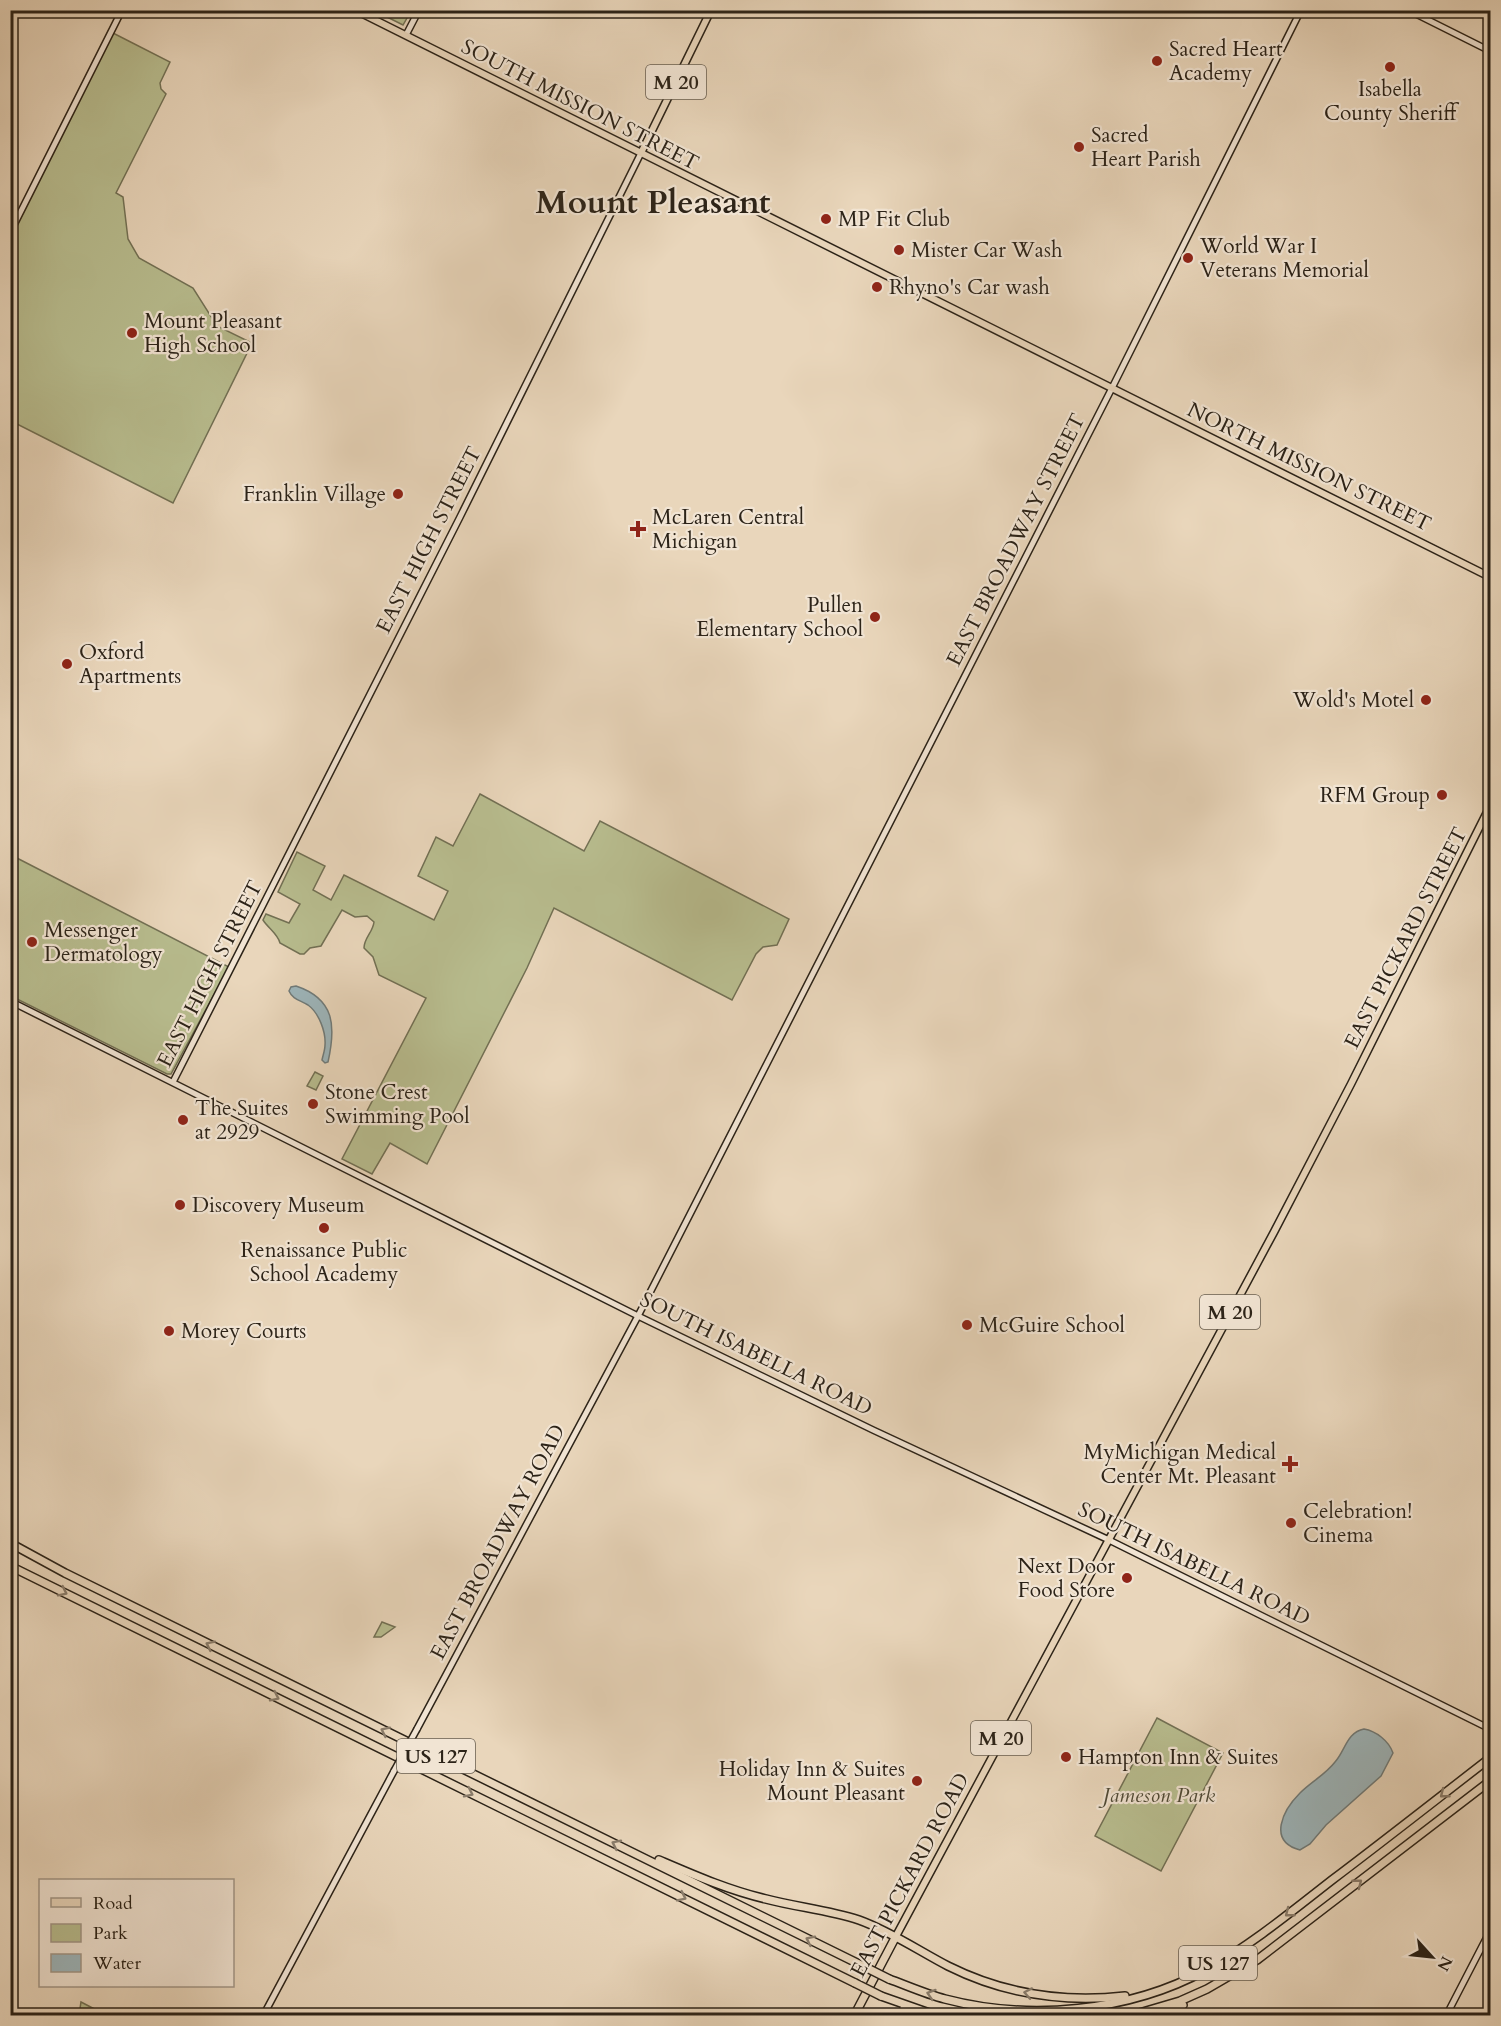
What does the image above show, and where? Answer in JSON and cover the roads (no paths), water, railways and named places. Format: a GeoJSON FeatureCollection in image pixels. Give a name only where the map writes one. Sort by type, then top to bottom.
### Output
{"type":"FeatureCollection","features":[{"type":"Feature","properties":{"kind":"highway","name":"US 127"},"geometry":{"type":"LineString","coordinates":[[10,1543],[75,1578],[889,1979],[945,1999],[970,2004],[1038,2010],[1085,2007],[1149,1994],[1204,1971],[1249,1944],[1491,1758]]}},
{"type":"Feature","properties":{"kind":"highway","name":"US 127"},"geometry":{"type":"LineString","coordinates":[[10,1566],[881,1996],[938,2016]]}},
{"type":"Feature","properties":{"kind":"highway","name":"US 127"},"geometry":{"type":"LineString","coordinates":[[1129,2016],[1180,2001],[1207,1989],[1257,1960],[1491,1781]]}},
{"type":"Feature","properties":{"kind":"highway"},"geometry":{"type":"LineString","coordinates":[[633,1852],[745,1893],[861,1921],[969,1976],[1026,1994],[1089,1999],[1149,1994]]}},
{"type":"Feature","properties":{"kind":"highway","name":"EAST PICKARD ROAD"},"geometry":{"type":"LineString","coordinates":[[854,2016],[895,1938]]}},
{"type":"Feature","properties":{"kind":"highway"},"geometry":{"type":"LineString","coordinates":[[1154,2016],[1191,2001],[1207,1989]]}},
{"type":"Feature","properties":{"kind":"highway"},"geometry":{"type":"LineString","coordinates":[[892,2000],[917,2016]]}},
{"type":"Feature","properties":{"kind":"main road","name":"SOUTH MISSION STREET"},"geometry":{"type":"LineString","coordinates":[[355,10],[1112,388]]}},
{"type":"Feature","properties":{"kind":"main road","name":"EAST HIGH STREET"},"geometry":{"type":"LineString","coordinates":[[640,153],[711,10]]}},
{"type":"Feature","properties":{"kind":"main road","name":"NORTH MISSION STREET"},"geometry":{"type":"LineString","coordinates":[[1112,388],[1491,577]]}},
{"type":"Feature","properties":{"kind":"main road","name":"EAST PICKARD STREET"},"geometry":{"type":"LineString","coordinates":[[1351,1084],[1491,806]]}},
{"type":"Feature","properties":{"kind":"main road","name":"EAST PICKARD ROAD"},"geometry":{"type":"LineString","coordinates":[[895,1938],[1351,1084]]}},
{"type":"Feature","properties":{"kind":"street"},"geometry":{"type":"LineString","coordinates":[[10,233],[122,10]]}},
{"type":"Feature","properties":{"kind":"street"},"geometry":{"type":"LineString","coordinates":[[406,35],[419,10]]}},
{"type":"Feature","properties":{"kind":"street","name":"EAST BROADWAY STREET"},"geometry":{"type":"LineString","coordinates":[[758,1082],[1112,388],[1301,10]]}},
{"type":"Feature","properties":{"kind":"street"},"geometry":{"type":"LineString","coordinates":[[1408,10],[1491,51]]}},
{"type":"Feature","properties":{"kind":"street","name":"EAST HIGH STREET"},"geometry":{"type":"LineString","coordinates":[[173,1082],[460,517],[640,153]]}},
{"type":"Feature","properties":{"kind":"street","name":"SOUTH ISABELLA ROAD"},"geometry":{"type":"LineString","coordinates":[[10,1001],[638,1316],[873,1430],[1109,1540],[1491,1728]]}},
{"type":"Feature","properties":{"kind":"street","name":"EAST BROADWAY ROAD"},"geometry":{"type":"LineString","coordinates":[[263,2016],[638,1316],[758,1082]]}},
{"type":"Feature","properties":{"kind":"street"},"geometry":{"type":"LineString","coordinates":[[1446,2016],[1491,1931]]}},
{"type":"Feature","properties":{"kind":"water"},"geometry":{"type":"Polygon","coordinates":[[[296,986],[319,998],[330,1015],[332,1037],[328,1062],[325,1063],[322,1060],[325,1040],[321,1023],[312,1008],[291,994],[289,991],[291,987],[296,986]]]}},
{"type":"Feature","properties":{"kind":"water"},"geometry":{"type":"Polygon","coordinates":[[[1364,1729],[1382,1737],[1393,1753],[1381,1776],[1326,1825],[1310,1844],[1300,1850],[1290,1846],[1284,1840],[1281,1832],[1281,1824],[1288,1808],[1300,1793],[1331,1766],[1354,1734],[1364,1729]]]}},
{"type":"Feature","properties":{"kind":"place","name":"Sacred Heart Academy"},"geometry":{"type":"Point","coordinates":[1157,61]}},
{"type":"Feature","properties":{"kind":"place","name":"Isabella County Sheriff"},"geometry":{"type":"Point","coordinates":[1390,67]}},
{"type":"Feature","properties":{"kind":"place","name":"Sacred Heart Parish"},"geometry":{"type":"Point","coordinates":[1079,147]}},
{"type":"Feature","properties":{"kind":"place","name":"MP Fit Club"},"geometry":{"type":"Point","coordinates":[826,219]}},
{"type":"Feature","properties":{"kind":"place","name":"Mister Car Wash"},"geometry":{"type":"Point","coordinates":[899,250]}},
{"type":"Feature","properties":{"kind":"place","name":"World War I Veterans Memorial"},"geometry":{"type":"Point","coordinates":[1188,258]}},
{"type":"Feature","properties":{"kind":"place","name":"Rhyno's Car wash"},"geometry":{"type":"Point","coordinates":[877,287]}},
{"type":"Feature","properties":{"kind":"place","name":"Mount Pleasant High School"},"geometry":{"type":"Point","coordinates":[132,333]}},
{"type":"Feature","properties":{"kind":"place","name":"Franklin Village"},"geometry":{"type":"Point","coordinates":[398,494]}},
{"type":"Feature","properties":{"kind":"place","name":"McLaren Central Michigan"},"geometry":{"type":"Point","coordinates":[638,529]}},
{"type":"Feature","properties":{"kind":"place","name":"Pullen Elementary School"},"geometry":{"type":"Point","coordinates":[875,617]}},
{"type":"Feature","properties":{"kind":"place","name":"Oxford Apartments"},"geometry":{"type":"Point","coordinates":[67,664]}},
{"type":"Feature","properties":{"kind":"place","name":"Wold's Motel"},"geometry":{"type":"Point","coordinates":[1426,700]}},
{"type":"Feature","properties":{"kind":"place","name":"RFM Group"},"geometry":{"type":"Point","coordinates":[1442,795]}},
{"type":"Feature","properties":{"kind":"place","name":"Messenger Dermatology"},"geometry":{"type":"Point","coordinates":[32,942]}},
{"type":"Feature","properties":{"kind":"place","name":"Stone Crest Swimming Pool"},"geometry":{"type":"Point","coordinates":[313,1104]}},
{"type":"Feature","properties":{"kind":"place","name":"The Suites at 2929"},"geometry":{"type":"Point","coordinates":[183,1120]}},
{"type":"Feature","properties":{"kind":"place","name":"Discovery Museum"},"geometry":{"type":"Point","coordinates":[180,1205]}},
{"type":"Feature","properties":{"kind":"place","name":"Renaissance Public School Academy"},"geometry":{"type":"Point","coordinates":[324,1228]}},
{"type":"Feature","properties":{"kind":"place","name":"McGuire School"},"geometry":{"type":"Point","coordinates":[967,1325]}},
{"type":"Feature","properties":{"kind":"place","name":"Morey Courts"},"geometry":{"type":"Point","coordinates":[169,1331]}},
{"type":"Feature","properties":{"kind":"place","name":"MyMichigan Medical Center Mt. Pleasant"},"geometry":{"type":"Point","coordinates":[1290,1464]}},
{"type":"Feature","properties":{"kind":"place","name":"Celebration! Cinema"},"geometry":{"type":"Point","coordinates":[1291,1523]}},
{"type":"Feature","properties":{"kind":"place","name":"Next Door Food Store"},"geometry":{"type":"Point","coordinates":[1127,1578]}},
{"type":"Feature","properties":{"kind":"place","name":"Hampton Inn & Suites"},"geometry":{"type":"Point","coordinates":[1066,1757]}},
{"type":"Feature","properties":{"kind":"place","name":"Holiday Inn & Suites Mount Pleasant"},"geometry":{"type":"Point","coordinates":[917,1781]}},
{"type":"Feature","properties":{"kind":"district","name":"Mount Pleasant"},"geometry":{"type":"Point","coordinates":[653,202]}},
{"type":"Feature","properties":{"kind":"park label","name":"Jameson Park"},"geometry":{"type":"Point","coordinates":[1159,1795]}}]}
